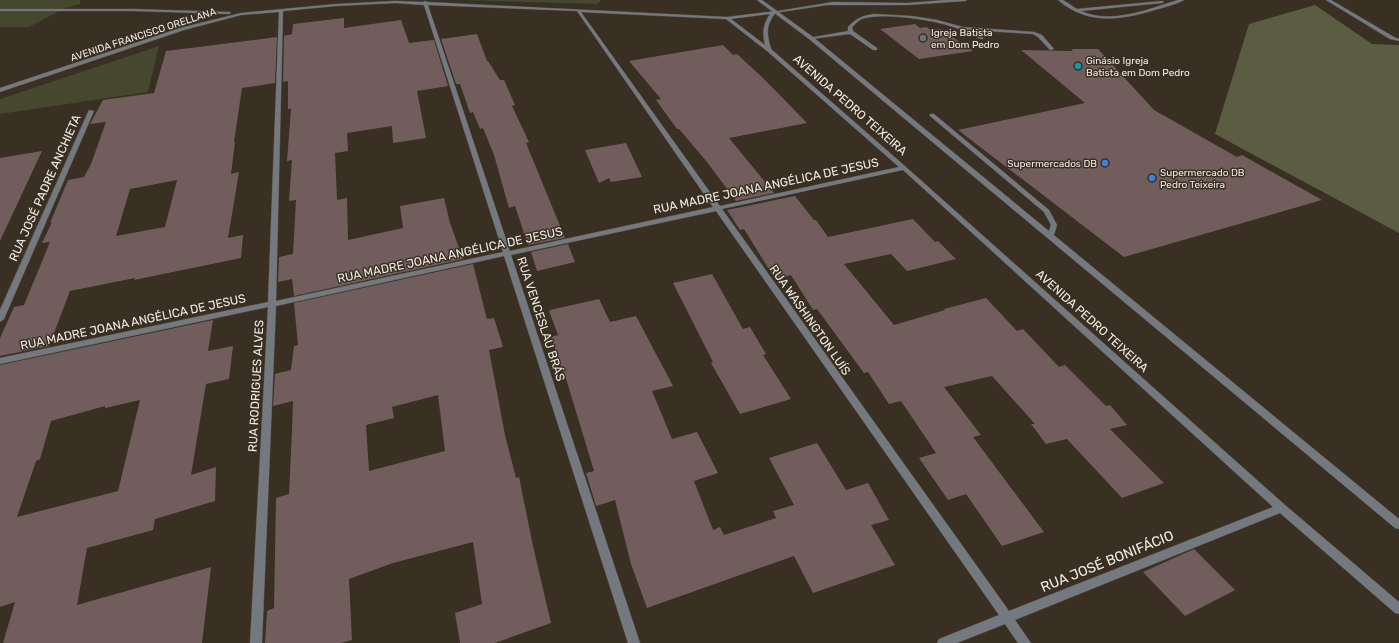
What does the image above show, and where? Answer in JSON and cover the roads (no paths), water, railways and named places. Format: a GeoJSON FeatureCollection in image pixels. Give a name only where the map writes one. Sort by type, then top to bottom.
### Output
{"type":"FeatureCollection","features":[{"type":"Feature","properties":{"kind":"street","name":"AVENIDA PEDRO TEIXEIRA"},"geometry":{"type":"LineString","coordinates":[[759,0],[811,38],[1399,525]]}},
{"type":"Feature","properties":{"kind":"street"},"geometry":{"type":"LineString","coordinates":[[813,0],[820,5]]}},
{"type":"Feature","properties":{"kind":"street"},"geometry":{"type":"LineString","coordinates":[[827,4],[855,0]]}},
{"type":"Feature","properties":{"kind":"street"},"geometry":{"type":"LineString","coordinates":[[827,4],[907,4],[965,0]]}},
{"type":"Feature","properties":{"kind":"street"},"geometry":{"type":"LineString","coordinates":[[1060,0],[1077,10],[1098,17],[1120,17],[1181,0]]}},
{"type":"Feature","properties":{"kind":"street"},"geometry":{"type":"LineString","coordinates":[[1077,10],[1181,0]]}},
{"type":"Feature","properties":{"kind":"street"},"geometry":{"type":"LineString","coordinates":[[1328,0],[1392,38],[1399,40]]}},
{"type":"Feature","properties":{"kind":"street","name":"AVENIDA FRANCISCO ORELLANA"},"geometry":{"type":"LineString","coordinates":[[1,89],[182,29],[241,14],[365,3],[424,2],[727,18],[827,4]]}},
{"type":"Feature","properties":{"kind":"street","name":"RUA VENCESLAU BRÁS"},"geometry":{"type":"LineString","coordinates":[[424,2],[634,643]]}},
{"type":"Feature","properties":{"kind":"street"},"geometry":{"type":"LineString","coordinates":[[0,10],[119,10],[241,14]]}},
{"type":"Feature","properties":{"kind":"street","name":"RUA RODRIGUES ALVES"},"geometry":{"type":"LineString","coordinates":[[256,643],[272,304],[281,10]]}},
{"type":"Feature","properties":{"kind":"street","name":"RUA WASHINGTON LUÍS"},"geometry":{"type":"LineString","coordinates":[[578,10],[716,208],[1025,643]]}},
{"type":"Feature","properties":{"kind":"street"},"geometry":{"type":"LineString","coordinates":[[769,50],[765,40],[764,28],[774,12]]}},
{"type":"Feature","properties":{"kind":"street"},"geometry":{"type":"LineString","coordinates":[[851,32],[850,27],[857,20],[864,17],[887,16],[920,19],[960,28],[1034,33],[1040,36],[1052,49]]}},
{"type":"Feature","properties":{"kind":"street","name":"AVENIDA PEDRO TEIXEIRA"},"geometry":{"type":"LineString","coordinates":[[727,18],[769,50],[904,168],[1281,508],[1399,609]]}},
{"type":"Feature","properties":{"kind":"street"},"geometry":{"type":"LineString","coordinates":[[960,28],[981,38]]}},
{"type":"Feature","properties":{"kind":"street"},"geometry":{"type":"LineString","coordinates":[[811,38],[851,32],[875,49]]}},
{"type":"Feature","properties":{"kind":"street","name":"RUA JOSÉ PADRE ANCHIETA"},"geometry":{"type":"LineString","coordinates":[[0,319],[91,111]]}},
{"type":"Feature","properties":{"kind":"street"},"geometry":{"type":"LineString","coordinates":[[932,115],[1047,211],[1054,224],[1051,237]]}},
{"type":"Feature","properties":{"kind":"street","name":"RUA MADRE JOANA ANGÉLICA DE JESUS"},"geometry":{"type":"LineString","coordinates":[[0,361],[507,254],[904,168]]}},
{"type":"Feature","properties":{"kind":"street","name":"RUA JOSÉ BONIFÁCIO"},"geometry":{"type":"LineString","coordinates":[[943,643],[1281,508]]}},
{"type":"Feature","properties":{"kind":"place","name":"Igreja Batista em Dom Pedro"},"geometry":{"type":"Point","coordinates":[923,38]}},
{"type":"Feature","properties":{"kind":"place","name":"Ginásio Igreja Batista em Dom Pedro"},"geometry":{"type":"Point","coordinates":[1078,66]}},
{"type":"Feature","properties":{"kind":"place","name":"Supermercados DB"},"geometry":{"type":"Point","coordinates":[1105,163]}},
{"type":"Feature","properties":{"kind":"place","name":"Supermercado DB Pedro Teixeira"},"geometry":{"type":"Point","coordinates":[1152,178]}}]}
